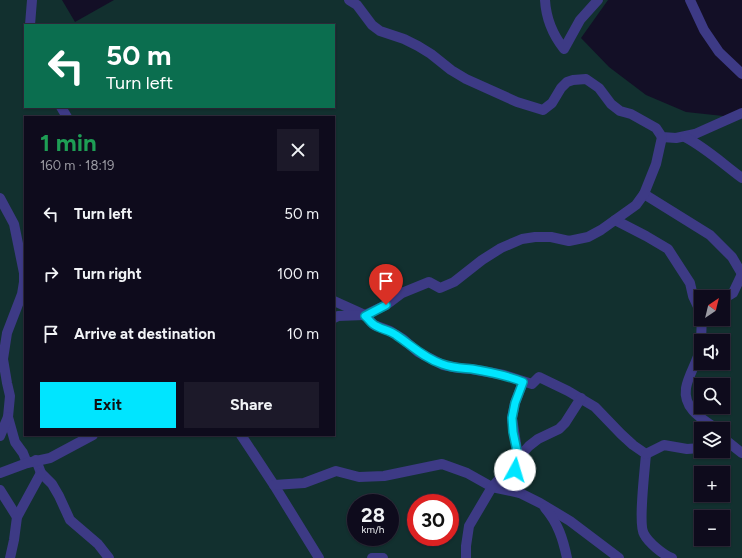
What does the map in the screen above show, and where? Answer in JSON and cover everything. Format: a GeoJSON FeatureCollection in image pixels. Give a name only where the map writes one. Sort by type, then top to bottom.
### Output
{"type":"FeatureCollection","features":[{"type":"Feature","properties":{"kind":"street"},"geometry":{"type":"LineString","coordinates":[[30,24],[32,0]]}},
{"type":"Feature","properties":{"kind":"street"},"geometry":{"type":"LineString","coordinates":[[335,318],[338,316],[365,316],[386,305],[402,294],[429,282],[440,288],[454,282],[482,260],[501,248],[522,239],[551,237],[569,241],[588,237],[636,205],[644,194],[656,164],[662,137],[656,128],[631,114],[620,111],[611,104],[599,88],[586,79],[567,82],[561,88],[552,103],[543,110],[517,102],[466,79],[418,46],[404,39],[380,31],[372,25],[357,5],[350,0]]}},
{"type":"Feature","properties":{"kind":"street"},"geometry":{"type":"LineString","coordinates":[[545,0],[551,29],[564,49],[580,20],[598,0]]}},
{"type":"Feature","properties":{"kind":"street"},"geometry":{"type":"LineString","coordinates":[[690,0],[704,30],[719,52],[742,74]]}},
{"type":"Feature","properties":{"kind":"street"},"geometry":{"type":"LineString","coordinates":[[662,137],[685,137],[742,113]]}},
{"type":"Feature","properties":{"kind":"street"},"geometry":{"type":"LineString","coordinates":[[685,137],[709,152],[742,178]]}},
{"type":"Feature","properties":{"kind":"street"},"geometry":{"type":"LineString","coordinates":[[644,194],[710,235],[732,257],[742,274],[733,293],[730,295]]}},
{"type":"Feature","properties":{"kind":"street"},"geometry":{"type":"LineString","coordinates":[[0,198],[14,224],[24,273],[22,294],[7,333],[4,346],[3,359],[6,383],[10,396],[8,417],[0,436]]}},
{"type":"Feature","properties":{"kind":"street"},"geometry":{"type":"LineString","coordinates":[[615,220],[668,249],[694,290]]}},
{"type":"Feature","properties":{"kind":"street"},"geometry":{"type":"LineString","coordinates":[[335,301],[365,316],[374,325],[390,331],[418,352],[437,363],[458,368],[504,375],[532,384],[539,377],[568,390],[595,407],[621,434],[646,454]]}},
{"type":"Feature","properties":{"kind":"street"},"geometry":{"type":"LineString","coordinates":[[701,326],[699,352],[686,387],[686,394],[688,403],[697,416],[706,422]]}},
{"type":"Feature","properties":{"kind":"street"},"geometry":{"type":"LineString","coordinates":[[520,493],[515,480],[517,449],[513,432],[512,418],[515,403],[523,382]]}},
{"type":"Feature","properties":{"kind":"street"},"geometry":{"type":"LineString","coordinates":[[0,393],[10,396]]}},
{"type":"Feature","properties":{"kind":"street"},"geometry":{"type":"LineString","coordinates":[[466,558],[469,526],[492,487],[529,446],[538,439],[558,429],[565,423],[580,398]]}},
{"type":"Feature","properties":{"kind":"street"},"geometry":{"type":"LineString","coordinates":[[8,417],[15,442],[23,453],[52,484],[70,520],[98,544],[109,558]]}},
{"type":"Feature","properties":{"kind":"street"},"geometry":{"type":"LineString","coordinates":[[0,473],[32,462],[50,458],[91,436]]}},
{"type":"Feature","properties":{"kind":"street"},"geometry":{"type":"LineString","coordinates":[[242,436],[274,484],[319,558]]}},
{"type":"Feature","properties":{"kind":"street"},"geometry":{"type":"LineString","coordinates":[[730,444],[742,453]]}},
{"type":"Feature","properties":{"kind":"street"},"geometry":{"type":"LineString","coordinates":[[646,454],[664,445],[687,449],[694,448]]}},
{"type":"Feature","properties":{"kind":"street"},"geometry":{"type":"LineString","coordinates":[[646,454],[641,519],[643,533],[660,551],[672,558]]}},
{"type":"Feature","properties":{"kind":"street"},"geometry":{"type":"LineString","coordinates":[[274,484],[304,483],[336,471],[359,477],[372,477],[409,471],[429,465],[442,464],[467,473],[492,487],[520,493],[540,503],[570,521],[619,558]]}},
{"type":"Feature","properties":{"kind":"street"},"geometry":{"type":"LineString","coordinates":[[10,558],[17,517],[41,473]]}},
{"type":"Feature","properties":{"kind":"street"},"geometry":{"type":"LineString","coordinates":[[0,490],[17,517]]}},
{"type":"Feature","properties":{"kind":"street"},"geometry":{"type":"LineString","coordinates":[[540,503],[551,515],[559,529],[567,558]]}},
{"type":"Feature","properties":{"kind":"street"},"geometry":{"type":"LineString","coordinates":[[372,558],[383,558]]}},
{"type":"Feature","properties":{"kind":"green space"},"geometry":{"type":"Polygon","coordinates":[[[0,0],[62,0],[75,22],[114,0],[608,0],[581,38],[609,67],[646,95],[686,112],[742,118],[742,558],[0,558],[0,0]]]}},
{"type":"Feature","properties":{"kind":"route"},"geometry":{"type":"LineString","coordinates":[[386,305],[365,316],[374,325],[390,331],[418,352],[432,360],[443,365],[504,375],[523,382],[515,403],[512,418],[518,456],[515,470]]}}]}
